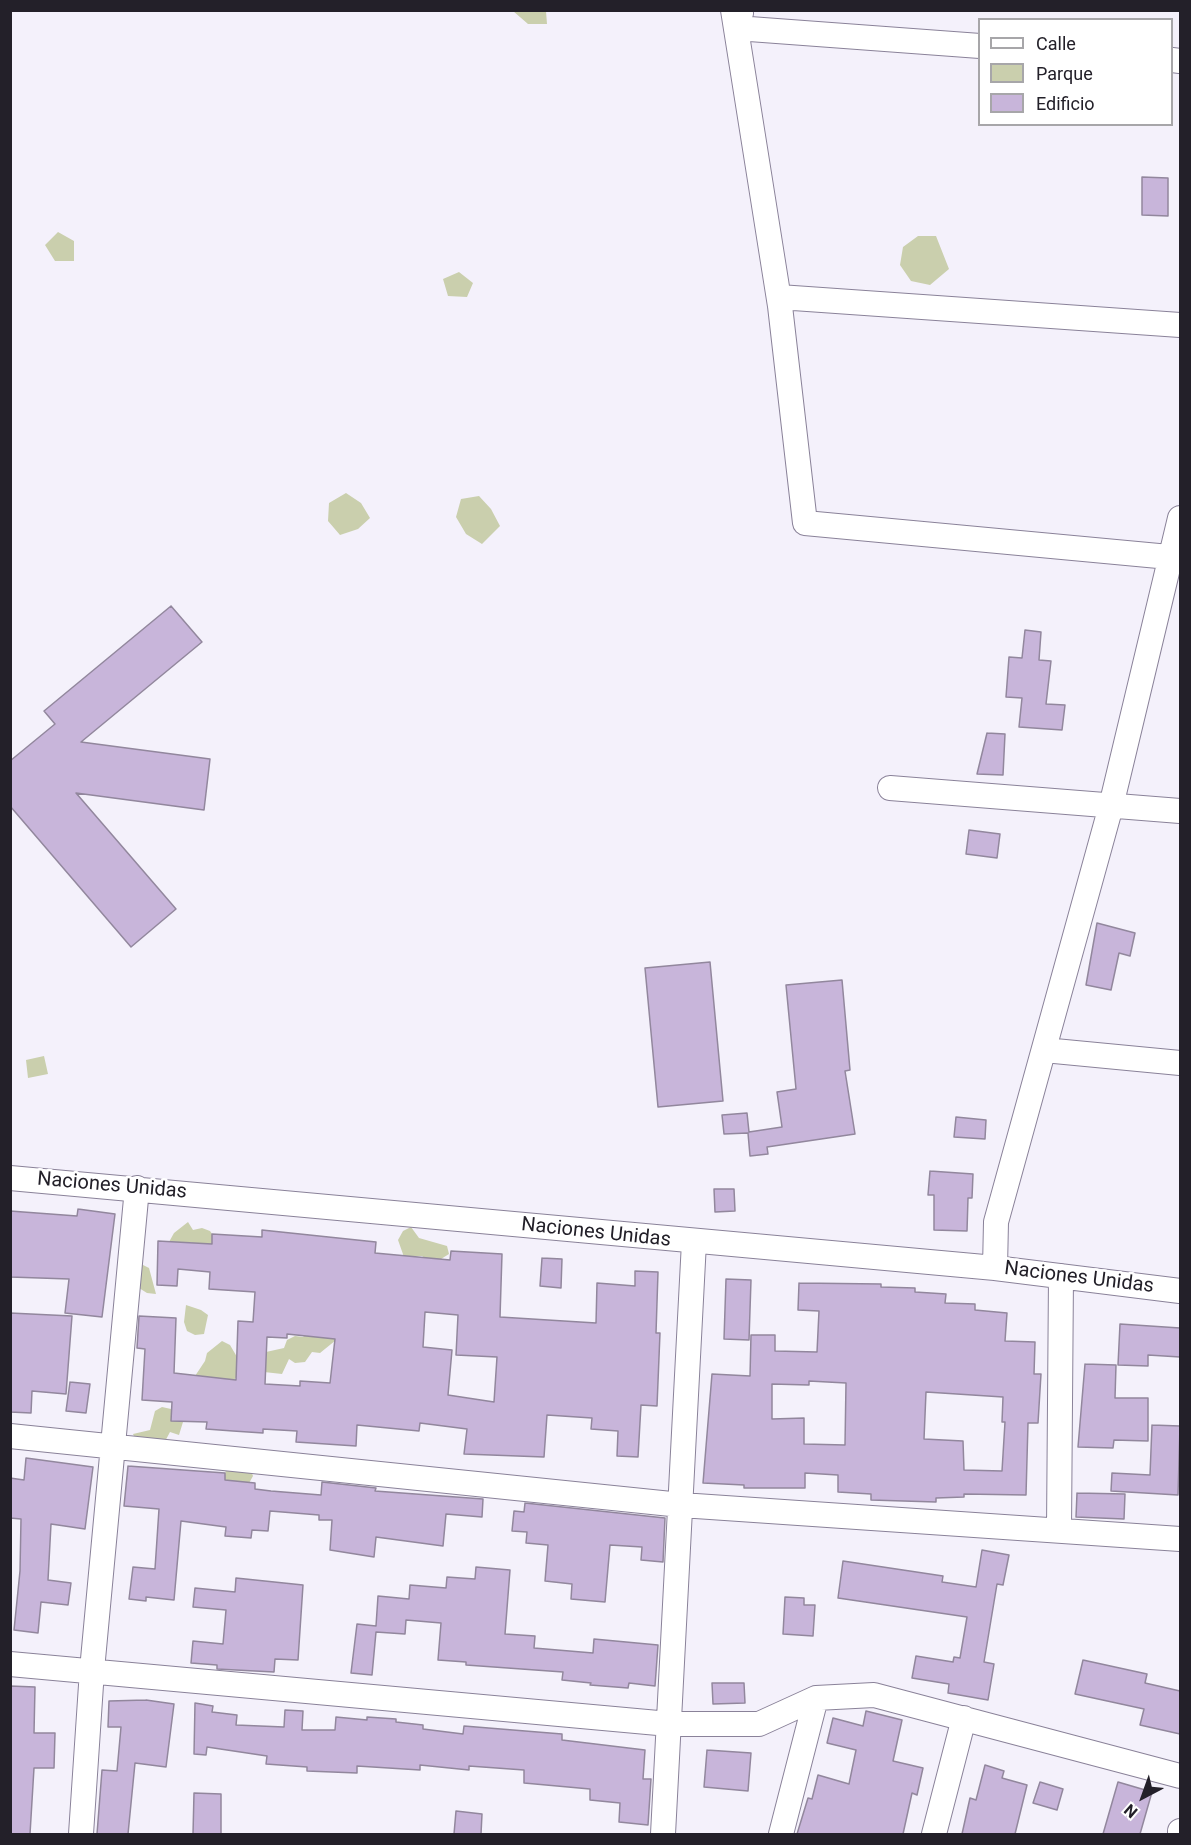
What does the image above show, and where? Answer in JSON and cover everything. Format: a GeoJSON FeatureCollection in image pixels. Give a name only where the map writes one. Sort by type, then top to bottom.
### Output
{"type":"FeatureCollection","features":[{"type":"Feature","properties":{"kind":"street"},"geometry":{"type":"LineString","coordinates":[[978,46],[737,16],[779,297],[805,523],[1176,557]]}},
{"type":"Feature","properties":{"kind":"street"},"geometry":{"type":"LineString","coordinates":[[779,297],[1180,325]]}},
{"type":"Feature","properties":{"kind":"street"},"geometry":{"type":"LineString","coordinates":[[995,1268],[996,1222],[1111,806],[1176,557],[1180,518]]}},
{"type":"Feature","properties":{"kind":"street"},"geometry":{"type":"LineString","coordinates":[[890,789],[1180,812]]}},
{"type":"Feature","properties":{"kind":"street"},"geometry":{"type":"LineString","coordinates":[[1044,1050],[1180,1064]]}},
{"type":"Feature","properties":{"kind":"street","name":"Naciones Unidas"},"geometry":{"type":"LineString","coordinates":[[10,1178],[995,1268],[1180,1290]]}},
{"type":"Feature","properties":{"kind":"street"},"geometry":{"type":"LineString","coordinates":[[81,1834],[92,1670],[137,1188]]}},
{"type":"Feature","properties":{"kind":"street"},"geometry":{"type":"LineString","coordinates":[[663,1834],[694,1242]]}},
{"type":"Feature","properties":{"kind":"street"},"geometry":{"type":"LineString","coordinates":[[1059,1529],[1061,1276]]}},
{"type":"Feature","properties":{"kind":"street"},"geometry":{"type":"LineString","coordinates":[[10,1436],[681,1505],[1180,1539]]}},
{"type":"Feature","properties":{"kind":"street"},"geometry":{"type":"LineString","coordinates":[[10,1664],[669,1724],[759,1724],[816,1698],[874,1695],[1180,1776]]}},
{"type":"Feature","properties":{"kind":"street"},"geometry":{"type":"LineString","coordinates":[[781,1834],[816,1698]]}},
{"type":"Feature","properties":{"kind":"street"},"geometry":{"type":"LineString","coordinates":[[934,1834],[964,1718]]}},
{"type":"Feature","properties":{"kind":"green space"},"geometry":{"type":"Polygon","coordinates":[[[513,11],[546,11],[547,24],[528,24],[513,11]]]}},
{"type":"Feature","properties":{"kind":"green space"},"geometry":{"type":"Polygon","coordinates":[[[58,232],[74,241],[74,261],[55,261],[45,245],[58,232]]]}},
{"type":"Feature","properties":{"kind":"green space"},"geometry":{"type":"Polygon","coordinates":[[[918,236],[936,236],[949,269],[930,285],[911,281],[900,265],[903,247],[918,236]]]}},
{"type":"Feature","properties":{"kind":"green space"},"geometry":{"type":"Polygon","coordinates":[[[459,272],[473,283],[467,297],[448,296],[443,279],[459,272]]]}},
{"type":"Feature","properties":{"kind":"green space"},"geometry":{"type":"Polygon","coordinates":[[[346,493],[361,503],[370,518],[358,529],[340,535],[328,521],[329,503],[346,493]]]}},
{"type":"Feature","properties":{"kind":"green space"},"geometry":{"type":"Polygon","coordinates":[[[479,496],[491,509],[500,526],[482,544],[466,534],[456,517],[461,499],[479,496]]]}},
{"type":"Feature","properties":{"kind":"green space"},"geometry":{"type":"Polygon","coordinates":[[[44,1056],[48,1074],[28,1078],[26,1060],[44,1056]]]}},
{"type":"Feature","properties":{"kind":"green space"},"geometry":{"type":"Polygon","coordinates":[[[188,1222],[193,1230],[202,1228],[210,1231],[215,1238],[212,1248],[196,1249],[191,1242],[169,1242],[174,1233],[188,1222]]]}},
{"type":"Feature","properties":{"kind":"green space"},"geometry":{"type":"Polygon","coordinates":[[[411,1227],[419,1238],[447,1246],[449,1254],[433,1264],[422,1256],[404,1257],[398,1240],[403,1231],[411,1227]]]}},
{"type":"Feature","properties":{"kind":"green space"},"geometry":{"type":"Polygon","coordinates":[[[141,1264],[149,1268],[156,1294],[147,1293],[139,1288],[141,1264]]]}},
{"type":"Feature","properties":{"kind":"green space"},"geometry":{"type":"Polygon","coordinates":[[[186,1305],[208,1315],[204,1334],[195,1335],[187,1331],[184,1322],[186,1305]]]}},
{"type":"Feature","properties":{"kind":"green space"},"geometry":{"type":"Polygon","coordinates":[[[305,1335],[341,1336],[320,1353],[312,1352],[305,1362],[295,1363],[289,1359],[282,1374],[264,1372],[266,1352],[284,1348],[287,1340],[305,1335]]]}},
{"type":"Feature","properties":{"kind":"green space"},"geometry":{"type":"Polygon","coordinates":[[[222,1341],[230,1345],[242,1370],[231,1384],[195,1376],[205,1361],[207,1353],[222,1341]]]}},
{"type":"Feature","properties":{"kind":"green space"},"geometry":{"type":"Polygon","coordinates":[[[162,1407],[171,1409],[183,1422],[179,1435],[170,1432],[162,1447],[137,1443],[133,1434],[150,1430],[155,1411],[162,1407]]]}},
{"type":"Feature","properties":{"kind":"green space"},"geometry":{"type":"Polygon","coordinates":[[[226,1467],[250,1468],[253,1476],[248,1485],[224,1485],[226,1467]]]}},
{"type":"Feature","properties":{"kind":"building"},"geometry":{"type":"Polygon","coordinates":[[[1142,177],[1168,178],[1168,216],[1142,215],[1142,177]]]}},
{"type":"Feature","properties":{"kind":"building"},"geometry":{"type":"Polygon","coordinates":[[[171,606],[202,642],[81,742],[210,759],[204,810],[76,793],[176,909],[131,947],[10,806],[10,761],[55,724],[44,711],[171,606]]]}},
{"type":"Feature","properties":{"kind":"building"},"geometry":{"type":"Polygon","coordinates":[[[1025,630],[1041,632],[1039,660],[1051,661],[1046,704],[1065,705],[1062,730],[1019,727],[1022,698],[1006,697],[1009,657],[1022,658],[1025,630]]]}},
{"type":"Feature","properties":{"kind":"building"},"geometry":{"type":"Polygon","coordinates":[[[987,733],[1005,734],[1003,775],[977,774],[987,733]]]}},
{"type":"Feature","properties":{"kind":"building"},"geometry":{"type":"Polygon","coordinates":[[[969,830],[1000,834],[997,858],[966,854],[969,830]]]}},
{"type":"Feature","properties":{"kind":"building"},"geometry":{"type":"Polygon","coordinates":[[[1097,923],[1135,933],[1130,956],[1119,953],[1111,990],[1086,985],[1097,923]]]}},
{"type":"Feature","properties":{"kind":"building"},"geometry":{"type":"Polygon","coordinates":[[[710,962],[723,1101],[658,1107],[645,968],[710,962]]]}},
{"type":"Feature","properties":{"kind":"building"},"geometry":{"type":"Polygon","coordinates":[[[842,980],[850,1070],[845,1071],[855,1134],[767,1147],[768,1154],[750,1156],[748,1133],[724,1134],[722,1115],[747,1113],[749,1132],[782,1127],[777,1092],[796,1089],[786,985],[842,980]]]}},
{"type":"Feature","properties":{"kind":"building"},"geometry":{"type":"Polygon","coordinates":[[[956,1117],[986,1120],[985,1139],[954,1137],[956,1117]]]}},
{"type":"Feature","properties":{"kind":"building"},"geometry":{"type":"Polygon","coordinates":[[[930,1171],[973,1174],[972,1198],[968,1198],[967,1231],[934,1230],[934,1195],[928,1195],[930,1171]]]}},
{"type":"Feature","properties":{"kind":"building"},"geometry":{"type":"Polygon","coordinates":[[[714,1189],[734,1189],[735,1211],[715,1212],[714,1189]]]}},
{"type":"Feature","properties":{"kind":"building"},"geometry":{"type":"Polygon","coordinates":[[[78,1209],[115,1214],[102,1317],[65,1313],[69,1279],[10,1277],[10,1211],[77,1216],[78,1209]]]}},
{"type":"Feature","properties":{"kind":"building"},"geometry":{"type":"Polygon","coordinates":[[[262,1230],[376,1242],[375,1253],[450,1260],[451,1251],[502,1254],[500,1317],[596,1323],[597,1283],[635,1286],[635,1271],[658,1272],[656,1333],[660,1333],[657,1406],[641,1405],[638,1457],[617,1456],[618,1431],[591,1429],[592,1418],[547,1415],[544,1457],[464,1454],[467,1429],[420,1423],[419,1431],[357,1425],[356,1446],[296,1442],[297,1431],[263,1429],[263,1433],[206,1429],[207,1422],[171,1421],[172,1402],[142,1400],[145,1349],[137,1348],[139,1316],[176,1318],[174,1373],[236,1380],[238,1321],[253,1322],[255,1292],[209,1289],[210,1272],[178,1269],[177,1286],[157,1285],[158,1241],[212,1244],[212,1234],[262,1237],[262,1230]],[[425,1312],[423,1347],[452,1350],[448,1395],[494,1402],[497,1357],[456,1355],[458,1315],[425,1312]],[[287,1334],[287,1338],[267,1337],[265,1384],[300,1386],[300,1381],[330,1383],[335,1339],[287,1334]]]}},
{"type":"Feature","properties":{"kind":"building"},"geometry":{"type":"Polygon","coordinates":[[[542,1258],[562,1259],[561,1288],[540,1286],[542,1258]]]}},
{"type":"Feature","properties":{"kind":"building"},"geometry":{"type":"Polygon","coordinates":[[[726,1279],[751,1280],[749,1340],[724,1339],[726,1279]]]}},
{"type":"Feature","properties":{"kind":"building"},"geometry":{"type":"Polygon","coordinates":[[[799,1283],[881,1284],[881,1287],[915,1288],[915,1292],[946,1294],[945,1303],[975,1304],[975,1310],[1007,1313],[1005,1341],[1035,1342],[1034,1374],[1041,1374],[1038,1423],[1028,1423],[1026,1495],[964,1494],[964,1497],[936,1498],[936,1502],[871,1500],[871,1494],[838,1492],[838,1475],[805,1473],[805,1488],[744,1488],[744,1485],[703,1483],[712,1374],[750,1376],[751,1335],[775,1335],[775,1351],[817,1352],[819,1311],[798,1310],[799,1283]],[[809,1381],[809,1385],[772,1384],[772,1419],[804,1418],[804,1444],[845,1445],[846,1383],[809,1381]],[[926,1392],[924,1439],[963,1441],[964,1470],[1002,1471],[1005,1422],[1002,1422],[1003,1397],[926,1392]]]}},
{"type":"Feature","properties":{"kind":"building"},"geometry":{"type":"Polygon","coordinates":[[[10,1313],[72,1316],[66,1394],[32,1391],[31,1413],[10,1412],[10,1313]]]}},
{"type":"Feature","properties":{"kind":"building"},"geometry":{"type":"Polygon","coordinates":[[[1120,1324],[1180,1328],[1180,1357],[1148,1355],[1148,1366],[1118,1365],[1120,1324]]]}},
{"type":"Feature","properties":{"kind":"building"},"geometry":{"type":"Polygon","coordinates":[[[1085,1364],[1116,1365],[1115,1398],[1148,1398],[1148,1441],[1114,1440],[1113,1448],[1078,1447],[1085,1364]]]}},
{"type":"Feature","properties":{"kind":"building"},"geometry":{"type":"Polygon","coordinates":[[[70,1382],[90,1384],[86,1413],[66,1411],[70,1382]]]}},
{"type":"Feature","properties":{"kind":"building"},"geometry":{"type":"Polygon","coordinates":[[[1152,1425],[1180,1426],[1178,1495],[1111,1491],[1112,1473],[1150,1475],[1152,1425]]]}},
{"type":"Feature","properties":{"kind":"building"},"geometry":{"type":"Polygon","coordinates":[[[26,1458],[93,1467],[85,1529],[51,1524],[48,1580],[71,1583],[68,1605],[41,1602],[38,1633],[14,1630],[20,1571],[21,1519],[10,1518],[10,1478],[24,1480],[26,1458]]]}},
{"type":"Feature","properties":{"kind":"building"},"geometry":{"type":"Polygon","coordinates":[[[128,1466],[225,1473],[225,1480],[255,1483],[255,1489],[271,1491],[321,1495],[322,1482],[376,1488],[375,1491],[483,1499],[482,1517],[446,1514],[443,1546],[376,1537],[374,1557],[330,1550],[332,1520],[319,1520],[319,1515],[270,1511],[268,1531],[252,1530],[251,1538],[225,1536],[226,1527],[181,1521],[174,1600],[146,1597],[146,1601],[129,1599],[133,1567],[155,1569],[159,1509],[124,1506],[128,1466]]]}},
{"type":"Feature","properties":{"kind":"building"},"geometry":{"type":"Polygon","coordinates":[[[1077,1493],[1125,1494],[1124,1519],[1076,1517],[1077,1493]]]}},
{"type":"Feature","properties":{"kind":"building"},"geometry":{"type":"Polygon","coordinates":[[[525,1503],[665,1518],[663,1562],[641,1560],[642,1547],[610,1545],[605,1602],[571,1599],[572,1584],[545,1581],[548,1545],[526,1543],[527,1532],[512,1531],[514,1511],[524,1512],[525,1503]]]}},
{"type":"Feature","properties":{"kind":"building"},"geometry":{"type":"Polygon","coordinates":[[[982,1550],[1009,1555],[1003,1585],[997,1584],[984,1662],[994,1664],[988,1700],[948,1693],[949,1684],[912,1678],[916,1656],[953,1662],[954,1657],[960,1658],[967,1617],[838,1598],[843,1561],[943,1576],[942,1582],[976,1587],[982,1550]]]}},
{"type":"Feature","properties":{"kind":"building"},"geometry":{"type":"Polygon","coordinates":[[[476,1567],[510,1570],[505,1634],[535,1636],[534,1648],[593,1653],[594,1639],[658,1645],[655,1686],[629,1683],[628,1688],[590,1685],[591,1683],[562,1680],[563,1672],[466,1665],[466,1662],[438,1660],[441,1623],[406,1620],[405,1634],[376,1632],[372,1675],[351,1673],[357,1624],[376,1626],[378,1596],[409,1599],[410,1585],[446,1588],[447,1577],[475,1579],[476,1567]]]}},
{"type":"Feature","properties":{"kind":"building"},"geometry":{"type":"Polygon","coordinates":[[[236,1578],[303,1585],[298,1660],[275,1659],[274,1672],[217,1669],[217,1665],[191,1663],[193,1641],[223,1644],[226,1610],[193,1607],[195,1588],[235,1592],[236,1578]]]}},
{"type":"Feature","properties":{"kind":"building"},"geometry":{"type":"Polygon","coordinates":[[[785,1597],[804,1598],[804,1605],[815,1605],[813,1636],[783,1634],[785,1597]]]}},
{"type":"Feature","properties":{"kind":"building"},"geometry":{"type":"Polygon","coordinates":[[[1083,1660],[1147,1674],[1145,1683],[1180,1691],[1180,1734],[1140,1725],[1144,1709],[1075,1694],[1083,1660]]]}},
{"type":"Feature","properties":{"kind":"building"},"geometry":{"type":"Polygon","coordinates":[[[712,1683],[744,1683],[745,1703],[713,1704],[712,1683]]]}},
{"type":"Feature","properties":{"kind":"building"},"geometry":{"type":"Polygon","coordinates":[[[10,1686],[35,1687],[34,1733],[55,1733],[54,1768],[34,1768],[30,1834],[10,1834],[10,1686]]]}},
{"type":"Feature","properties":{"kind":"building"},"geometry":{"type":"Polygon","coordinates":[[[146,1700],[174,1704],[166,1767],[135,1763],[128,1834],[97,1834],[102,1770],[117,1771],[121,1727],[108,1727],[109,1701],[146,1700]]]}},
{"type":"Feature","properties":{"kind":"building"},"geometry":{"type":"Polygon","coordinates":[[[195,1703],[213,1706],[212,1712],[237,1715],[236,1725],[284,1727],[285,1710],[303,1711],[302,1730],[335,1730],[336,1717],[367,1720],[367,1717],[396,1719],[396,1722],[423,1725],[423,1729],[463,1734],[464,1726],[562,1734],[562,1740],[645,1750],[643,1779],[651,1779],[648,1825],[619,1822],[620,1803],[590,1800],[590,1789],[524,1783],[524,1770],[469,1766],[469,1770],[420,1765],[420,1770],[357,1766],[357,1773],[307,1771],[307,1767],[266,1764],[267,1756],[207,1747],[206,1755],[194,1754],[195,1703]]]}},
{"type":"Feature","properties":{"kind":"building"},"geometry":{"type":"Polygon","coordinates":[[[866,1711],[902,1720],[893,1761],[923,1768],[917,1795],[912,1793],[903,1834],[797,1834],[808,1798],[812,1799],[818,1775],[849,1784],[856,1750],[827,1743],[833,1718],[863,1726],[866,1711]]]}},
{"type":"Feature","properties":{"kind":"building"},"geometry":{"type":"Polygon","coordinates":[[[707,1750],[751,1753],[748,1791],[704,1787],[707,1750]]]}},
{"type":"Feature","properties":{"kind":"building"},"geometry":{"type":"Polygon","coordinates":[[[985,1765],[1004,1771],[1002,1778],[1027,1785],[1015,1834],[962,1834],[970,1798],[976,1800],[985,1765]]]}},
{"type":"Feature","properties":{"kind":"building"},"geometry":{"type":"Polygon","coordinates":[[[1040,1782],[1063,1789],[1057,1810],[1033,1803],[1040,1782]]]}},
{"type":"Feature","properties":{"kind":"building"},"geometry":{"type":"Polygon","coordinates":[[[1118,1782],[1152,1792],[1140,1834],[1103,1834],[1118,1782]]]}},
{"type":"Feature","properties":{"kind":"building"},"geometry":{"type":"Polygon","coordinates":[[[194,1793],[221,1794],[221,1834],[193,1834],[194,1793]]]}},
{"type":"Feature","properties":{"kind":"building"},"geometry":{"type":"Polygon","coordinates":[[[456,1811],[482,1814],[481,1834],[454,1834],[456,1811]]]}}]}
